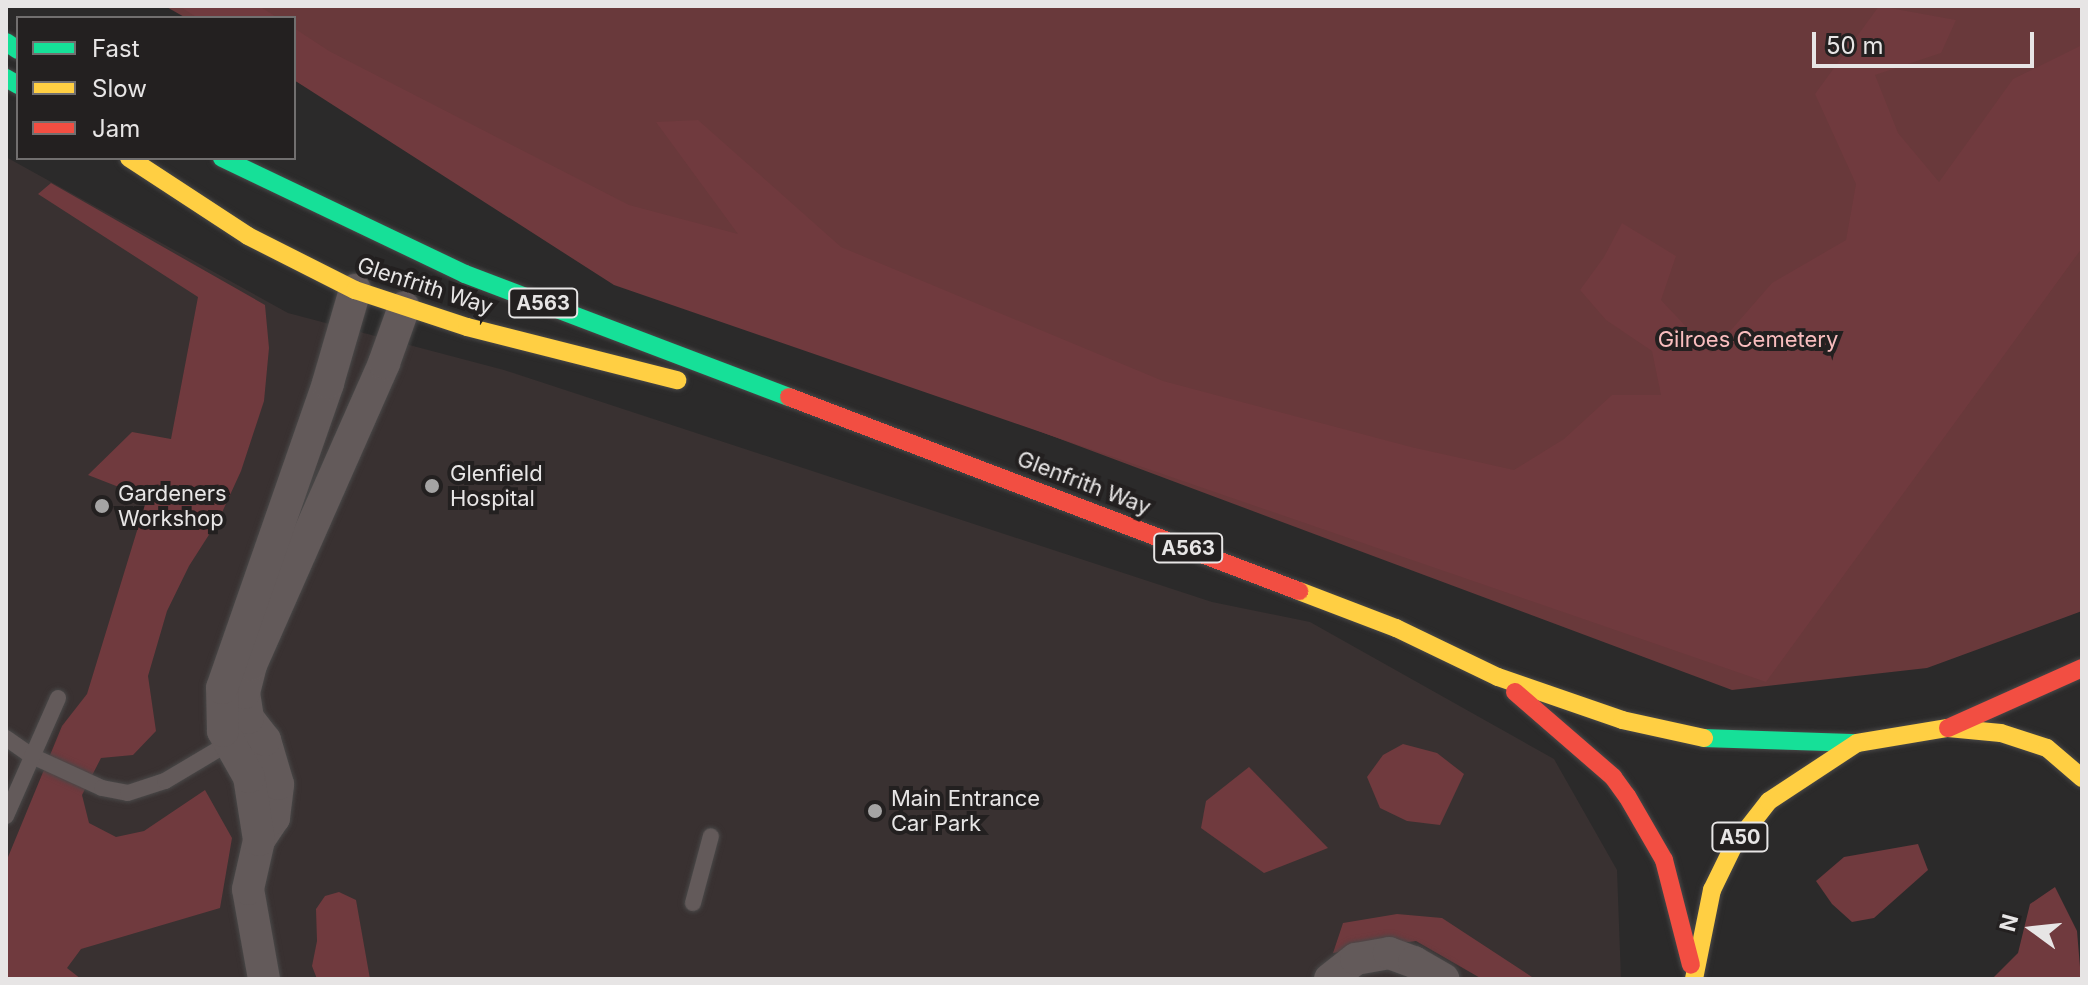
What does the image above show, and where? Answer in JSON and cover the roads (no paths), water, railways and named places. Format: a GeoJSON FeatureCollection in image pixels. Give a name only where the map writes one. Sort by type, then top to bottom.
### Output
{"type":"FeatureCollection","features":[{"type":"Feature","properties":{"kind":"main road","name":"Glenfrith Way"},"geometry":{"type":"LineString","coordinates":[[132,160],[248,236],[373,280],[404,307],[467,327],[874,428]]}},
{"type":"Feature","properties":{"kind":"main road","name":"Glenfrith Way"},"geometry":{"type":"LineString","coordinates":[[226,160],[437,262],[1396,628],[1498,677],[1622,720],[1716,741],[1857,743]]}},
{"type":"Feature","properties":{"kind":"main road","name":"A563"},"geometry":{"type":"LineString","coordinates":[[399,264],[437,262]]}},
{"type":"Feature","properties":{"kind":"main road","name":"A563"},"geometry":{"type":"LineString","coordinates":[[373,280],[404,307]]}},
{"type":"Feature","properties":{"kind":"main road","name":"A50"},"geometry":{"type":"LineString","coordinates":[[1694,979],[1712,890],[1733,847],[1769,801],[1857,743],[1948,728],[2082,668]]}},
{"type":"Feature","properties":{"kind":"main road","name":"Glenfrith Way"},"geometry":{"type":"LineString","coordinates":[[1498,677],[1613,777],[1627,796],[1664,860],[1694,979]]}},
{"type":"Feature","properties":{"kind":"main road","name":"A50"},"geometry":{"type":"LineString","coordinates":[[1948,728],[2022,737],[2047,748],[2082,778]]}},
{"type":"Feature","properties":{"kind":"street"},"geometry":{"type":"LineString","coordinates":[[259,840],[249,777],[223,731],[222,688],[328,383],[373,280]]}},
{"type":"Feature","properties":{"kind":"street"},"geometry":{"type":"LineString","coordinates":[[264,979],[248,889],[259,840],[274,818],[278,784],[265,740],[248,718],[244,693],[251,665],[384,363],[404,307]]}},
{"type":"Feature","properties":{"kind":"street"},"geometry":{"type":"LineString","coordinates":[[1330,979],[1356,959],[1389,953],[1443,979]]}},
{"type":"Feature","properties":{"kind":"lane"},"geometry":{"type":"LineString","coordinates":[[6,816],[58,698]]}},
{"type":"Feature","properties":{"kind":"lane"},"geometry":{"type":"LineString","coordinates":[[6,738],[32,756],[102,788],[128,793],[165,781],[229,743]]}},
{"type":"Feature","properties":{"kind":"lane"},"geometry":{"type":"LineString","coordinates":[[693,903],[711,836]]}},
{"type":"Feature","properties":{"kind":"place","name":"Glenfield Hospital"},"geometry":{"type":"Point","coordinates":[432,486]}},
{"type":"Feature","properties":{"kind":"place","name":"Gardeners Workshop"},"geometry":{"type":"Point","coordinates":[102,506]}},
{"type":"Feature","properties":{"kind":"place","name":"Main Entrance Car Park"},"geometry":{"type":"Point","coordinates":[875,811]}},
{"type":"Feature","properties":{"kind":"park label","name":"Gilroes Cemetery"},"geometry":{"type":"Point","coordinates":[1748,340]}}]}
